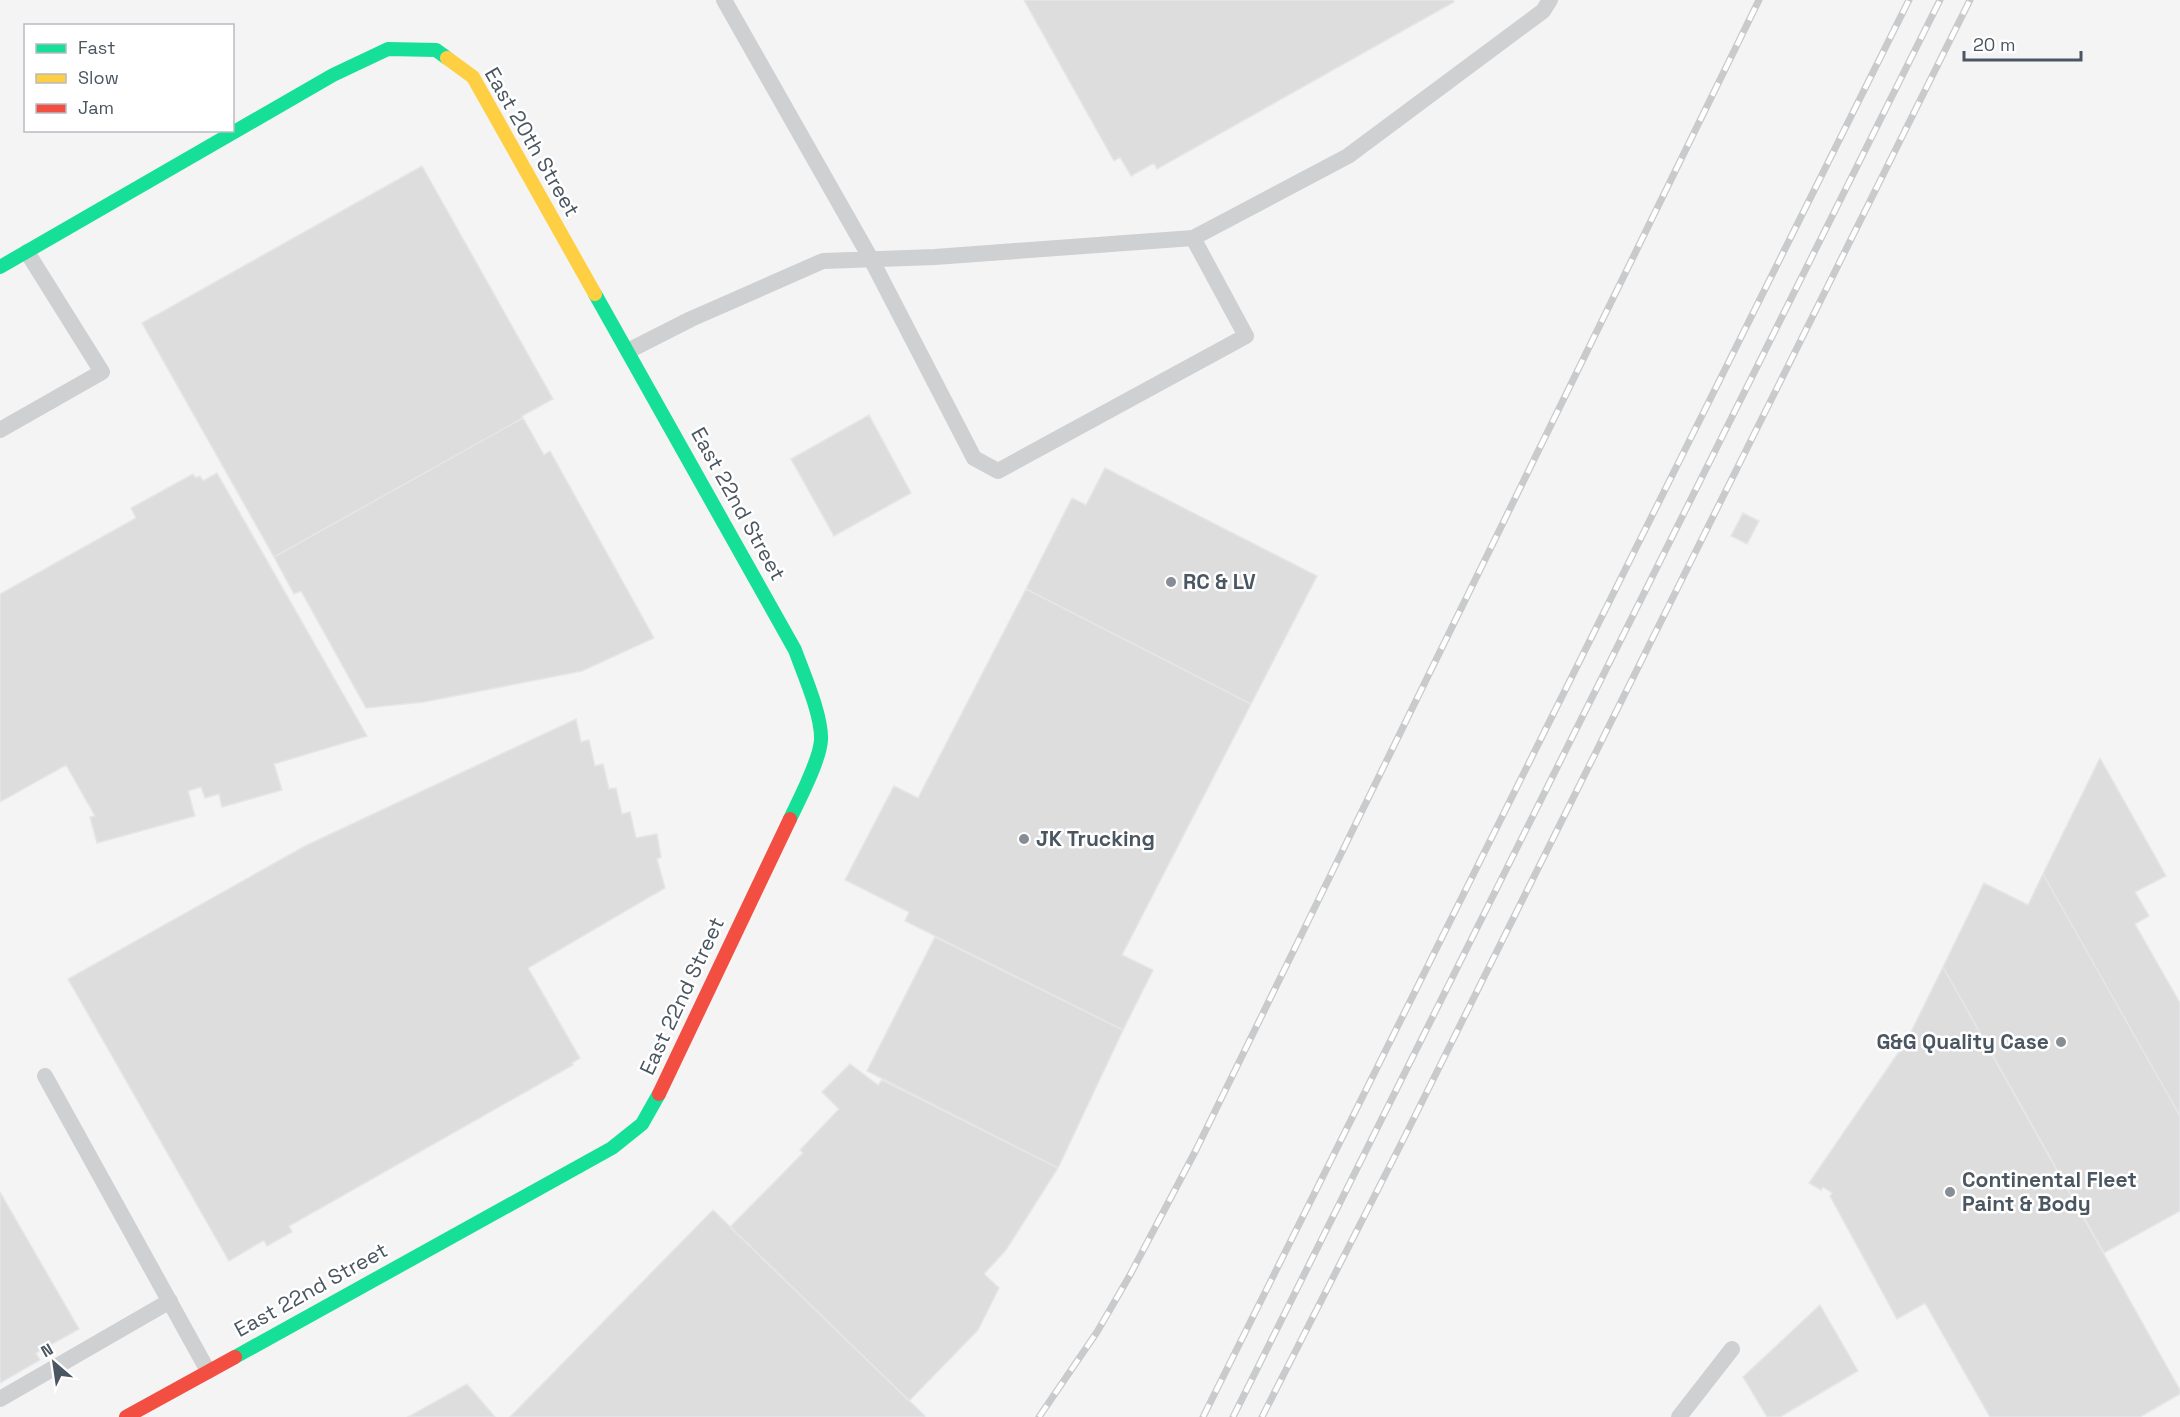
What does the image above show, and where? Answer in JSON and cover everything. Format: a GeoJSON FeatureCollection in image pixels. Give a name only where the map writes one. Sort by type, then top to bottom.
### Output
{"type":"FeatureCollection","features":[{"type":"Feature","properties":{"kind":"street","name":"East 20th Street"},"geometry":{"type":"LineString","coordinates":[[0,267],[333,75],[388,50],[436,50],[473,77],[628,351]]}},
{"type":"Feature","properties":{"kind":"street","name":"East 22nd Street"},"geometry":{"type":"LineString","coordinates":[[126,1417],[612,1148],[642,1124],[662,1089],[811,774],[821,741],[814,702],[795,650],[628,351]]}},
{"type":"Feature","properties":{"kind":"lane"},"geometry":{"type":"LineString","coordinates":[[724,0],[870,259],[974,458],[998,471],[1246,336],[1193,238]]}},
{"type":"Feature","properties":{"kind":"lane"},"geometry":{"type":"LineString","coordinates":[[628,351],[691,318],[823,261],[935,257],[1193,238],[1348,156],[1543,11],[1550,0]]}},
{"type":"Feature","properties":{"kind":"lane"},"geometry":{"type":"LineString","coordinates":[[0,430],[102,372],[27,252]]}},
{"type":"Feature","properties":{"kind":"lane"},"geometry":{"type":"LineString","coordinates":[[45,1076],[208,1371]]}},
{"type":"Feature","properties":{"kind":"lane"},"geometry":{"type":"LineString","coordinates":[[0,1399],[170,1301]]}},
{"type":"Feature","properties":{"kind":"lane"},"geometry":{"type":"LineString","coordinates":[[1679,1417],[1732,1349]]}},
{"type":"Feature","properties":{"kind":"building"},"geometry":{"type":"Polygon","coordinates":[[[1024,0],[1453,0],[1454,2],[1157,169],[1154,163],[1131,176],[1120,157],[1114,161],[1024,0]]]}},
{"type":"Feature","properties":{"kind":"building"},"geometry":{"type":"Polygon","coordinates":[[[422,166],[553,399],[274,557],[142,323],[422,166]]]}},
{"type":"Feature","properties":{"kind":"building"},"geometry":{"type":"Polygon","coordinates":[[[869,415],[911,493],[834,536],[791,459],[869,415]]]}},
{"type":"Feature","properties":{"kind":"building"},"geometry":{"type":"Polygon","coordinates":[[[523,418],[544,455],[550,451],[654,638],[582,671],[424,702],[366,708],[301,591],[294,594],[274,557],[523,418]]]}},
{"type":"Feature","properties":{"kind":"building","name":"RC & LV"},"geometry":{"type":"Polygon","coordinates":[[[1105,468],[1317,576],[1251,704],[1026,589],[1072,498],[1086,505],[1105,468]]]}},
{"type":"Feature","properties":{"kind":"building"},"geometry":{"type":"Polygon","coordinates":[[[217,473],[367,736],[274,764],[282,790],[222,807],[219,794],[205,798],[201,787],[188,791],[195,816],[97,843],[90,817],[95,816],[66,765],[0,802],[0,594],[136,518],[131,508],[193,474],[196,478],[200,476],[203,481],[217,473]]]}},
{"type":"Feature","properties":{"kind":"building"},"geometry":{"type":"Polygon","coordinates":[[[1743,513],[1759,521],[1747,544],[1731,536],[1743,513]]]}},
{"type":"Feature","properties":{"kind":"building","name":"JK Trucking"},"geometry":{"type":"Polygon","coordinates":[[[1026,589],[1251,704],[1122,955],[1153,970],[1123,1030],[905,921],[909,912],[845,880],[894,786],[918,798],[1026,589]]]}},
{"type":"Feature","properties":{"kind":"building"},"geometry":{"type":"Polygon","coordinates":[[[576,719],[581,742],[589,740],[595,766],[603,764],[609,789],[616,788],[622,814],[630,812],[636,838],[657,834],[661,857],[657,859],[665,888],[528,968],[580,1058],[572,1063],[573,1065],[289,1226],[292,1232],[267,1246],[264,1240],[229,1261],[68,979],[305,846],[576,719]]]}},
{"type":"Feature","properties":{"kind":"building"},"geometry":{"type":"Polygon","coordinates":[[[2100,758],[2166,876],[2135,892],[2149,916],[2135,924],[2180,1003],[2180,1116],[2043,874],[2100,758]]]}},
{"type":"Feature","properties":{"kind":"building","name":"G&G Quality Case"},"geometry":{"type":"Polygon","coordinates":[[[2043,874],[2180,1116],[2180,1211],[2104,1253],[1943,967],[1984,883],[2028,905],[2043,874]]]}},
{"type":"Feature","properties":{"kind":"building"},"geometry":{"type":"Polygon","coordinates":[[[935,937],[1123,1030],[1058,1168],[867,1071],[935,937]]]}},
{"type":"Feature","properties":{"kind":"building","name":"Continental Fleet Paint & Body"},"geometry":{"type":"Polygon","coordinates":[[[1943,967],[2180,1390],[2180,1394],[2140,1417],[1990,1417],[1925,1303],[1897,1319],[1830,1196],[1832,1193],[1823,1187],[1821,1190],[1809,1183],[1907,1040],[1943,967]]]}},
{"type":"Feature","properties":{"kind":"building"},"geometry":{"type":"Polygon","coordinates":[[[850,1064],[878,1085],[882,1080],[1058,1168],[1006,1250],[984,1274],[999,1288],[978,1330],[909,1401],[730,1227],[803,1153],[800,1150],[839,1109],[822,1092],[850,1064]]]}},
{"type":"Feature","properties":{"kind":"building"},"geometry":{"type":"Polygon","coordinates":[[[0,1192],[79,1329],[36,1353],[40,1360],[0,1383],[0,1192]]]}},
{"type":"Feature","properties":{"kind":"building"},"geometry":{"type":"Polygon","coordinates":[[[713,1210],[925,1416],[510,1417],[713,1210]]]}},
{"type":"Feature","properties":{"kind":"building"},"geometry":{"type":"Polygon","coordinates":[[[1820,1305],[1858,1371],[1780,1417],[1767,1417],[1743,1377],[1820,1305]]]}},
{"type":"Feature","properties":{"kind":"building"},"geometry":{"type":"Polygon","coordinates":[[[467,1384],[495,1417],[408,1417],[467,1384]]]}},
{"type":"Feature","properties":{"kind":"railway"},"geometry":{"type":"LineString","coordinates":[[1039,1417],[1097,1332],[1196,1150],[1759,0]]}},
{"type":"Feature","properties":{"kind":"railway"},"geometry":{"type":"LineString","coordinates":[[1203,1417],[1909,0]]}},
{"type":"Feature","properties":{"kind":"railway"},"geometry":{"type":"LineString","coordinates":[[1233,1417],[1940,0]]}},
{"type":"Feature","properties":{"kind":"railway"},"geometry":{"type":"LineString","coordinates":[[1262,1417],[1404,1138],[1970,0]]}},
{"type":"Feature","properties":{"kind":"traffic: fast"},"geometry":{"type":"LineString","coordinates":[[0,267],[333,75],[388,49],[436,50],[447,58]]}},
{"type":"Feature","properties":{"kind":"traffic: fast"},"geometry":{"type":"LineString","coordinates":[[595,294],[795,650],[816,707],[821,740],[813,769],[790,819]]}},
{"type":"Feature","properties":{"kind":"traffic: fast"},"geometry":{"type":"LineString","coordinates":[[235,1357],[612,1148],[642,1124],[659,1094]]}},
{"type":"Feature","properties":{"kind":"traffic: slow"},"geometry":{"type":"LineString","coordinates":[[447,58],[473,77],[595,294]]}},
{"type":"Feature","properties":{"kind":"traffic: jam"},"geometry":{"type":"LineString","coordinates":[[659,1094],[790,819]]}},
{"type":"Feature","properties":{"kind":"traffic: jam"},"geometry":{"type":"LineString","coordinates":[[126,1417],[235,1357]]}},
{"type":"Feature","properties":{"kind":"place","name":"RC & LV"},"geometry":{"type":"Point","coordinates":[1171,582]}},
{"type":"Feature","properties":{"kind":"place","name":"JK Trucking"},"geometry":{"type":"Point","coordinates":[1024,839]}},
{"type":"Feature","properties":{"kind":"place","name":"G&G Quality Case"},"geometry":{"type":"Point","coordinates":[2061,1042]}},
{"type":"Feature","properties":{"kind":"place","name":"Continental Fleet Paint & Body"},"geometry":{"type":"Point","coordinates":[1950,1192]}}]}
